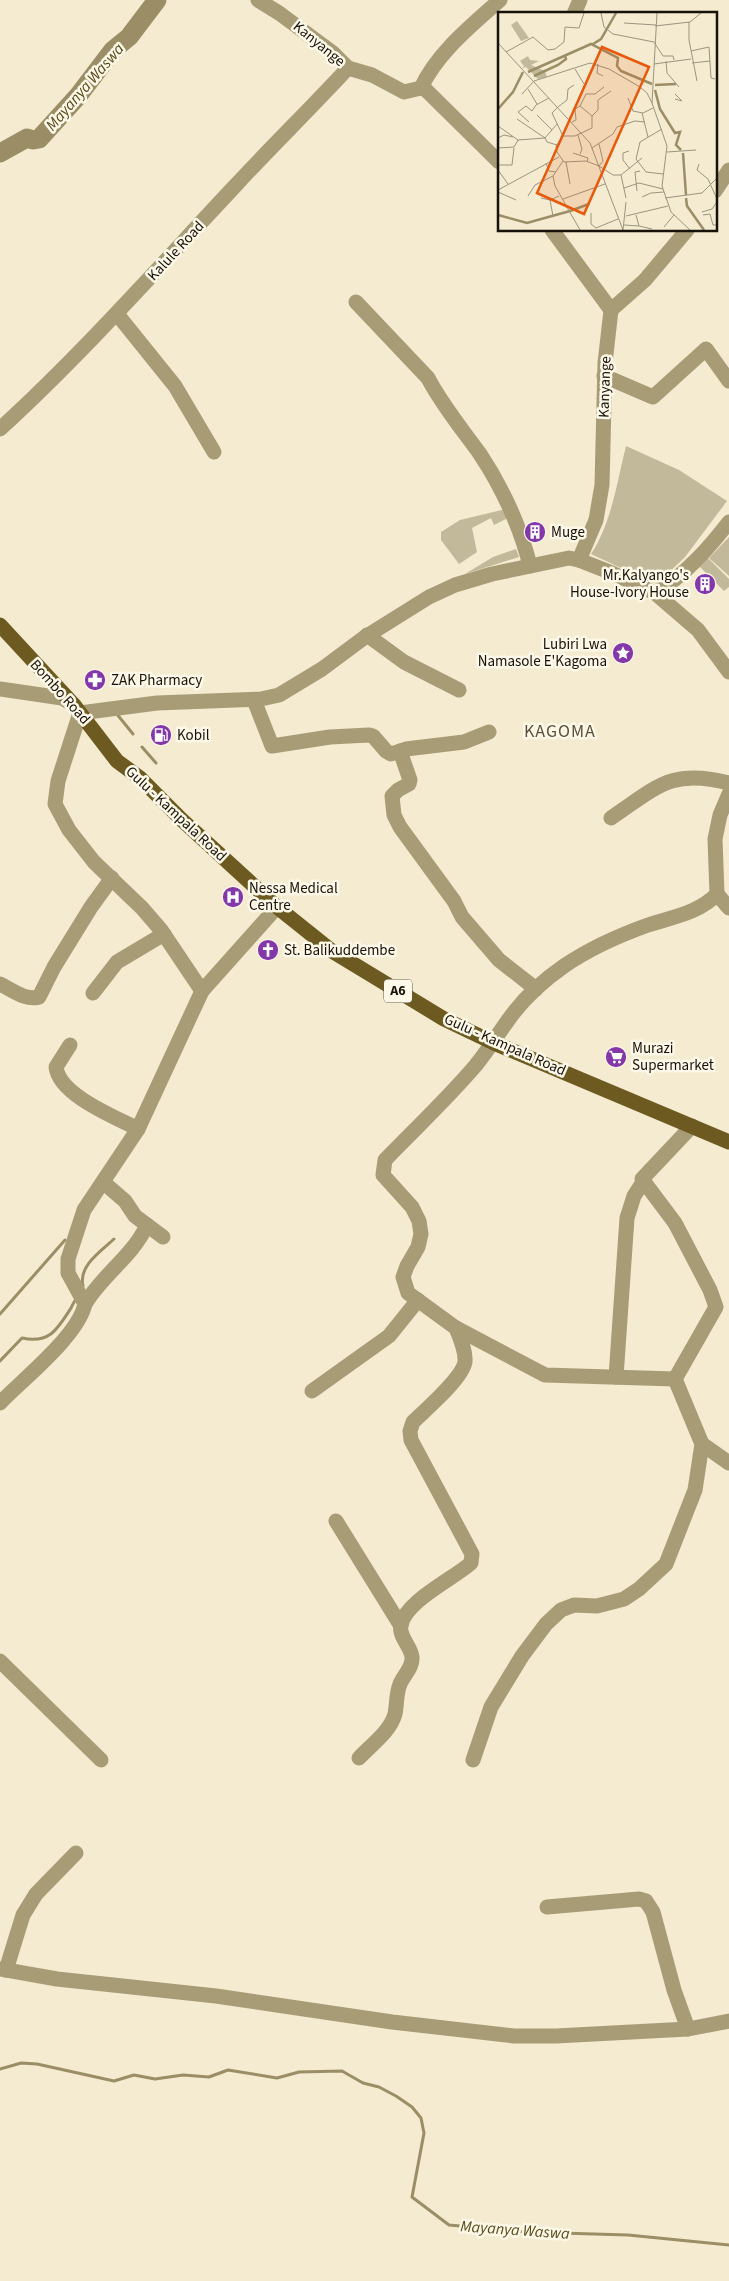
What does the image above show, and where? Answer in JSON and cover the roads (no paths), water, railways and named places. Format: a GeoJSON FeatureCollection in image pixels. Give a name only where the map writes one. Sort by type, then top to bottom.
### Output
{"type":"FeatureCollection","features":[{"type":"Feature","properties":{"kind":"main road","name":"Bombo Road"},"geometry":{"type":"LineString","coordinates":[[0,625],[77,709],[117,761]]}},
{"type":"Feature","properties":{"kind":"main road","name":"Gulu - Kampala Road"},"geometry":{"type":"LineString","coordinates":[[117,761],[140,778],[182,820],[277,907],[332,951],[385,984],[444,1019],[494,1043],[729,1142]]}},
{"type":"Feature","properties":{"kind":"street","name":"Kanyange"},"geometry":{"type":"LineString","coordinates":[[259,0],[333,53],[348,68],[372,75],[404,92],[421,88]]}},
{"type":"Feature","properties":{"kind":"street"},"geometry":{"type":"LineString","coordinates":[[498,161],[426,90],[421,88],[428,72],[473,24],[500,0]]}},
{"type":"Feature","properties":{"kind":"street"},"geometry":{"type":"LineString","coordinates":[[575,12],[580,0]]}},
{"type":"Feature","properties":{"kind":"street","name":"Kalule Road"},"geometry":{"type":"LineString","coordinates":[[0,429],[118,314],[234,187],[348,68]]}},
{"type":"Feature","properties":{"kind":"street"},"geometry":{"type":"LineString","coordinates":[[716,190],[729,170]]}},
{"type":"Feature","properties":{"kind":"street"},"geometry":{"type":"LineString","coordinates":[[553,231],[611,310],[645,280],[686,231]]}},
{"type":"Feature","properties":{"kind":"street"},"geometry":{"type":"LineString","coordinates":[[356,302],[428,378],[434,390],[481,457],[504,496],[525,547],[530,566]]}},
{"type":"Feature","properties":{"kind":"street","name":"Kanyange"},"geometry":{"type":"LineString","coordinates":[[579,560],[596,520],[602,485],[604,376],[611,310]]}},
{"type":"Feature","properties":{"kind":"street"},"geometry":{"type":"LineString","coordinates":[[118,314],[175,386],[214,452]]}},
{"type":"Feature","properties":{"kind":"street"},"geometry":{"type":"LineString","coordinates":[[604,376],[653,397],[706,349],[729,380]]}},
{"type":"Feature","properties":{"kind":"street"},"geometry":{"type":"LineString","coordinates":[[656,593],[672,583],[685,571],[729,522]]}},
{"type":"Feature","properties":{"kind":"street"},"geometry":{"type":"LineString","coordinates":[[0,689],[62,698],[77,709],[157,703],[254,700],[279,695],[322,669],[368,635],[429,597],[454,585],[492,574],[559,559],[579,560],[656,593],[698,630],[729,672]]}},
{"type":"Feature","properties":{"kind":"street"},"geometry":{"type":"LineString","coordinates":[[368,635],[404,662],[459,690]]}},
{"type":"Feature","properties":{"kind":"street"},"geometry":{"type":"LineString","coordinates":[[254,700],[272,746],[330,737],[369,735],[373,736],[386,752],[391,754],[400,751],[464,742],[490,732]]}},
{"type":"Feature","properties":{"kind":"street"},"geometry":{"type":"LineString","coordinates":[[77,709],[58,781],[55,804],[69,830],[94,862],[142,908],[164,934],[202,991]]}},
{"type":"Feature","properties":{"kind":"street"},"geometry":{"type":"LineString","coordinates":[[400,751],[410,780],[409,784],[392,796],[394,816],[400,827],[454,901],[462,917],[499,960],[536,989]]}},
{"type":"Feature","properties":{"kind":"street"},"geometry":{"type":"LineString","coordinates":[[610,818],[673,779],[692,776],[729,783]]}},
{"type":"Feature","properties":{"kind":"street"},"geometry":{"type":"LineString","coordinates":[[729,794],[720,815],[715,838],[717,894],[729,908]]}},
{"type":"Feature","properties":{"kind":"street"},"geometry":{"type":"LineString","coordinates":[[0,984],[22,996],[39,997],[54,967],[90,908],[112,878]]}},
{"type":"Feature","properties":{"kind":"street"},"geometry":{"type":"LineString","coordinates":[[675,1379],[545,1375],[456,1328],[408,1293],[403,1277],[418,1247],[421,1234],[419,1221],[412,1207],[383,1175],[384,1160],[465,1077],[494,1043],[510,1018],[536,989],[562,967],[587,952],[647,925],[686,913],[704,905],[717,894]]}},
{"type":"Feature","properties":{"kind":"street"},"geometry":{"type":"LineString","coordinates":[[85,1304],[68,1273],[68,1259],[84,1210],[138,1129],[202,991],[277,907]]}},
{"type":"Feature","properties":{"kind":"street"},"geometry":{"type":"LineString","coordinates":[[93,993],[116,962],[164,934]]}},
{"type":"Feature","properties":{"kind":"street"},"geometry":{"type":"LineString","coordinates":[[70,1045],[56,1067],[61,1082],[94,1106],[138,1129]]}},
{"type":"Feature","properties":{"kind":"street"},"geometry":{"type":"LineString","coordinates":[[616,1376],[627,1218],[634,1196],[644,1176],[692,1126]]}},
{"type":"Feature","properties":{"kind":"street"},"geometry":{"type":"LineString","coordinates":[[103,1182],[125,1201],[135,1216],[163,1237]]}},
{"type":"Feature","properties":{"kind":"street"},"geometry":{"type":"LineString","coordinates":[[642,1182],[675,1223],[710,1290],[722,1304],[675,1379]]}},
{"type":"Feature","properties":{"kind":"street"},"geometry":{"type":"LineString","coordinates":[[0,1403],[35,1370],[74,1326],[92,1292],[136,1244],[146,1225]]}},
{"type":"Feature","properties":{"kind":"street"},"geometry":{"type":"LineString","coordinates":[[312,1391],[389,1336],[418,1300]]}},
{"type":"Feature","properties":{"kind":"street"},"geometry":{"type":"LineString","coordinates":[[400,1626],[416,1603],[471,1563],[472,1554],[411,1440],[410,1431],[413,1422],[459,1375],[465,1363],[463,1347],[456,1328]]}},
{"type":"Feature","properties":{"kind":"street"},"geometry":{"type":"LineString","coordinates":[[473,1760],[491,1707],[522,1656],[546,1624],[561,1610],[574,1605],[598,1606],[624,1598],[639,1589],[666,1564],[695,1490],[702,1444],[675,1379]]}},
{"type":"Feature","properties":{"kind":"street"},"geometry":{"type":"LineString","coordinates":[[702,1444],[729,1462]]}},
{"type":"Feature","properties":{"kind":"street"},"geometry":{"type":"LineString","coordinates":[[336,1522],[400,1626],[412,1654],[412,1663],[399,1686],[394,1716],[389,1727],[359,1758]]}},
{"type":"Feature","properties":{"kind":"street"},"geometry":{"type":"LineString","coordinates":[[0,1661],[101,1760]]}},
{"type":"Feature","properties":{"kind":"street"},"geometry":{"type":"LineString","coordinates":[[76,1853],[36,1894],[23,1915],[3,1970],[57,1979],[216,1996],[392,2022],[514,2036],[556,2036],[688,2029],[729,2021]]}},
{"type":"Feature","properties":{"kind":"street"},"geometry":{"type":"LineString","coordinates":[[547,1907],[611,1901],[646,1901],[653,1912],[674,1990],[688,2029]]}},
{"type":"Feature","properties":{"kind":"waterway","name":"Mayanya Waswa"},"geometry":{"type":"LineString","coordinates":[[0,153],[27,138],[39,139],[78,96],[113,50],[129,37],[157,0]]}},
{"type":"Feature","properties":{"kind":"waterway"},"geometry":{"type":"LineString","coordinates":[[116,713],[133,734]]}},
{"type":"Feature","properties":{"kind":"waterway"},"geometry":{"type":"LineString","coordinates":[[142,747],[156,763]]}},
{"type":"Feature","properties":{"kind":"waterway"},"geometry":{"type":"LineString","coordinates":[[83,1286],[82,1279],[87,1266],[114,1239]]}},
{"type":"Feature","properties":{"kind":"waterway"},"geometry":{"type":"LineString","coordinates":[[0,1314],[65,1240]]}},
{"type":"Feature","properties":{"kind":"waterway"},"geometry":{"type":"LineString","coordinates":[[0,1361],[22,1338],[39,1339],[51,1334],[61,1323],[77,1298]]}},
{"type":"Feature","properties":{"kind":"waterway","name":"Mayanya Waswa"},"geometry":{"type":"LineString","coordinates":[[0,2069],[21,2063],[37,2064],[114,2081],[134,2075],[155,2079],[183,2075],[209,2077],[228,2070],[277,2078],[299,2072],[342,2071],[363,2083],[379,2087],[396,2096],[412,2107],[421,2118],[424,2133],[412,2197],[449,2225],[526,2232],[628,2235],[729,2245]]}},
{"type":"Feature","properties":{"kind":"place","name":"Muge"},"geometry":{"type":"Point","coordinates":[535,532]}},
{"type":"Feature","properties":{"kind":"place","name":"Mr.Kalyango's House-Ivory House"},"geometry":{"type":"Point","coordinates":[705,584]}},
{"type":"Feature","properties":{"kind":"place","name":"Lubiri Lwa Namasole E'Kagoma"},"geometry":{"type":"Point","coordinates":[623,653]}},
{"type":"Feature","properties":{"kind":"place","name":"ZAK Pharmacy"},"geometry":{"type":"Point","coordinates":[95,680]}},
{"type":"Feature","properties":{"kind":"place","name":"Kobil"},"geometry":{"type":"Point","coordinates":[161,735]}},
{"type":"Feature","properties":{"kind":"place","name":"Nessa Medical Centre"},"geometry":{"type":"Point","coordinates":[233,897]}},
{"type":"Feature","properties":{"kind":"place","name":"St. Balikuddembe"},"geometry":{"type":"Point","coordinates":[268,950]}},
{"type":"Feature","properties":{"kind":"place","name":"Murazi Supermarket"},"geometry":{"type":"Point","coordinates":[616,1057]}},
{"type":"Feature","properties":{"kind":"district","name":"KAGOMA"},"geometry":{"type":"Point","coordinates":[560,731]}}]}
